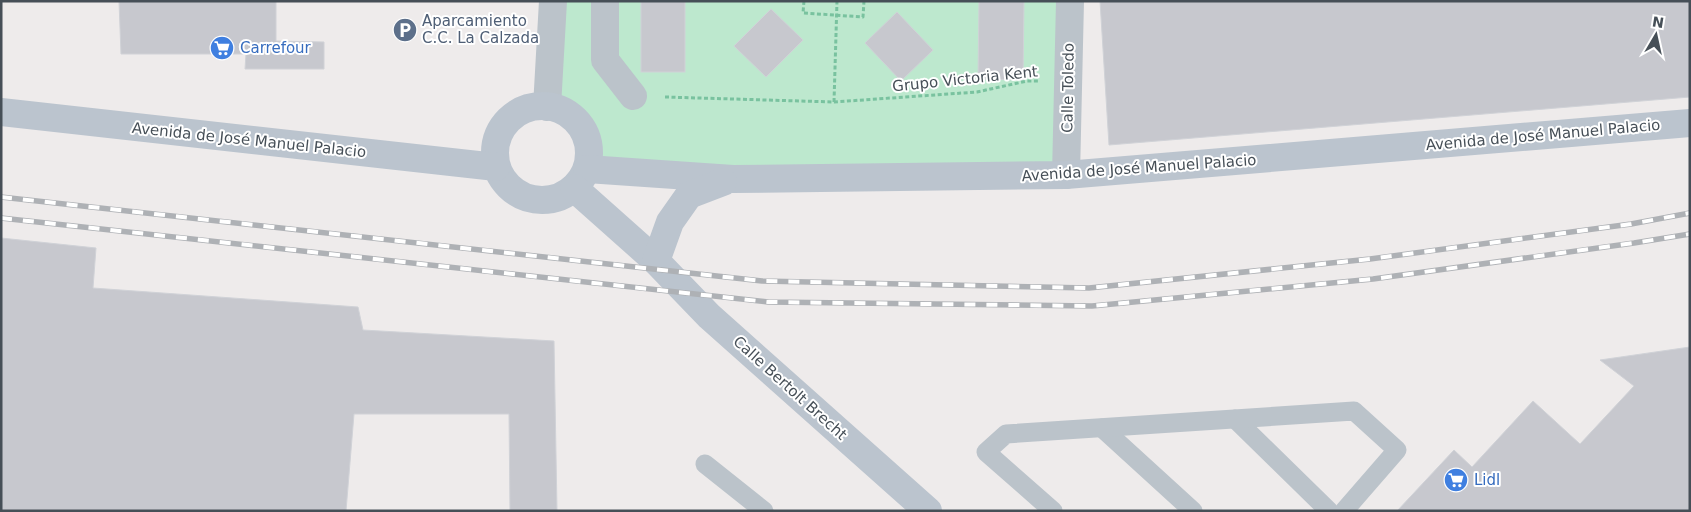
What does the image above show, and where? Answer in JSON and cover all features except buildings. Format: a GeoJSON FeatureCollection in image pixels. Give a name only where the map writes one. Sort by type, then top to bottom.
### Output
{"type":"FeatureCollection","features":[{"type":"Feature","properties":{"kind":"main road"},"geometry":{"type":"LineString","coordinates":[[547,107],[569,114],[584,131],[590,155],[581,178],[554,199],[542,201],[518,195],[508,187],[496,167],[495,143],[505,122],[525,108],[547,107]]}},
{"type":"Feature","properties":{"kind":"main road","name":"Avenida de José Manuel Palacio"},"geometry":{"type":"LineString","coordinates":[[1,112],[496,167]]}},
{"type":"Feature","properties":{"kind":"main road","name":"Avenida de José Manuel Palacio"},"geometry":{"type":"LineString","coordinates":[[581,178],[1066,175],[1690,123]]}},
{"type":"Feature","properties":{"kind":"main road","name":"Calle Bertolt Brecht"},"geometry":{"type":"LineString","coordinates":[[581,178],[709,316],[928,511]]}},
{"type":"Feature","properties":{"kind":"main road"},"geometry":{"type":"LineString","coordinates":[[656,261],[670,222],[689,195],[733,178]]}},
{"type":"Feature","properties":{"kind":"street"},"geometry":{"type":"LineString","coordinates":[[547,107],[553,1]]}},
{"type":"Feature","properties":{"kind":"street"},"geometry":{"type":"LineString","coordinates":[[605,1],[605,60],[633,96]]}},
{"type":"Feature","properties":{"kind":"street","name":"Calle Toledo"},"geometry":{"type":"LineString","coordinates":[[1066,175],[1070,1]]}},
{"type":"Feature","properties":{"kind":"lane"},"geometry":{"type":"LineString","coordinates":[[1053,511],[986,452],[1006,434],[1354,411],[1397,450],[1344,511]]}},
{"type":"Feature","properties":{"kind":"lane"},"geometry":{"type":"LineString","coordinates":[[1236,419],[1329,511]]}},
{"type":"Feature","properties":{"kind":"lane"},"geometry":{"type":"LineString","coordinates":[[1102,428],[1193,511]]}},
{"type":"Feature","properties":{"kind":"lane"},"geometry":{"type":"LineString","coordinates":[[705,464],[764,511]]}},
{"type":"Feature","properties":{"kind":"path"},"geometry":{"type":"LineString","coordinates":[[804,1],[803,13],[863,17],[864,1]]}},
{"type":"Feature","properties":{"kind":"path"},"geometry":{"type":"LineString","coordinates":[[834,102],[837,1]]}},
{"type":"Feature","properties":{"kind":"path","name":"Grupo Victoria Kent"},"geometry":{"type":"LineString","coordinates":[[633,96],[834,102],[977,92],[1027,81],[1068,82]]}},
{"type":"Feature","properties":{"kind":"green space"},"geometry":{"type":"Polygon","coordinates":[[[553,1],[1070,1],[1066,175],[587,169],[588,151],[585,134],[575,120],[560,110],[553,1]]]}},
{"type":"Feature","properties":{"kind":"railway"},"geometry":{"type":"LineString","coordinates":[[1,197],[762,281],[1089,288],[1370,259],[1631,224],[1690,213]]}},
{"type":"Feature","properties":{"kind":"railway"},"geometry":{"type":"LineString","coordinates":[[1,218],[768,302],[1092,306],[1373,279],[1690,234]]}},
{"type":"Feature","properties":{"kind":"place","name":"Aparcamiento C.C. La Calzada"},"geometry":{"type":"Point","coordinates":[405,30]}},
{"type":"Feature","properties":{"kind":"place","name":"Carrefour"},"geometry":{"type":"Point","coordinates":[222,48]}},
{"type":"Feature","properties":{"kind":"place","name":"Lidl"},"geometry":{"type":"Point","coordinates":[1456,480]}}]}
